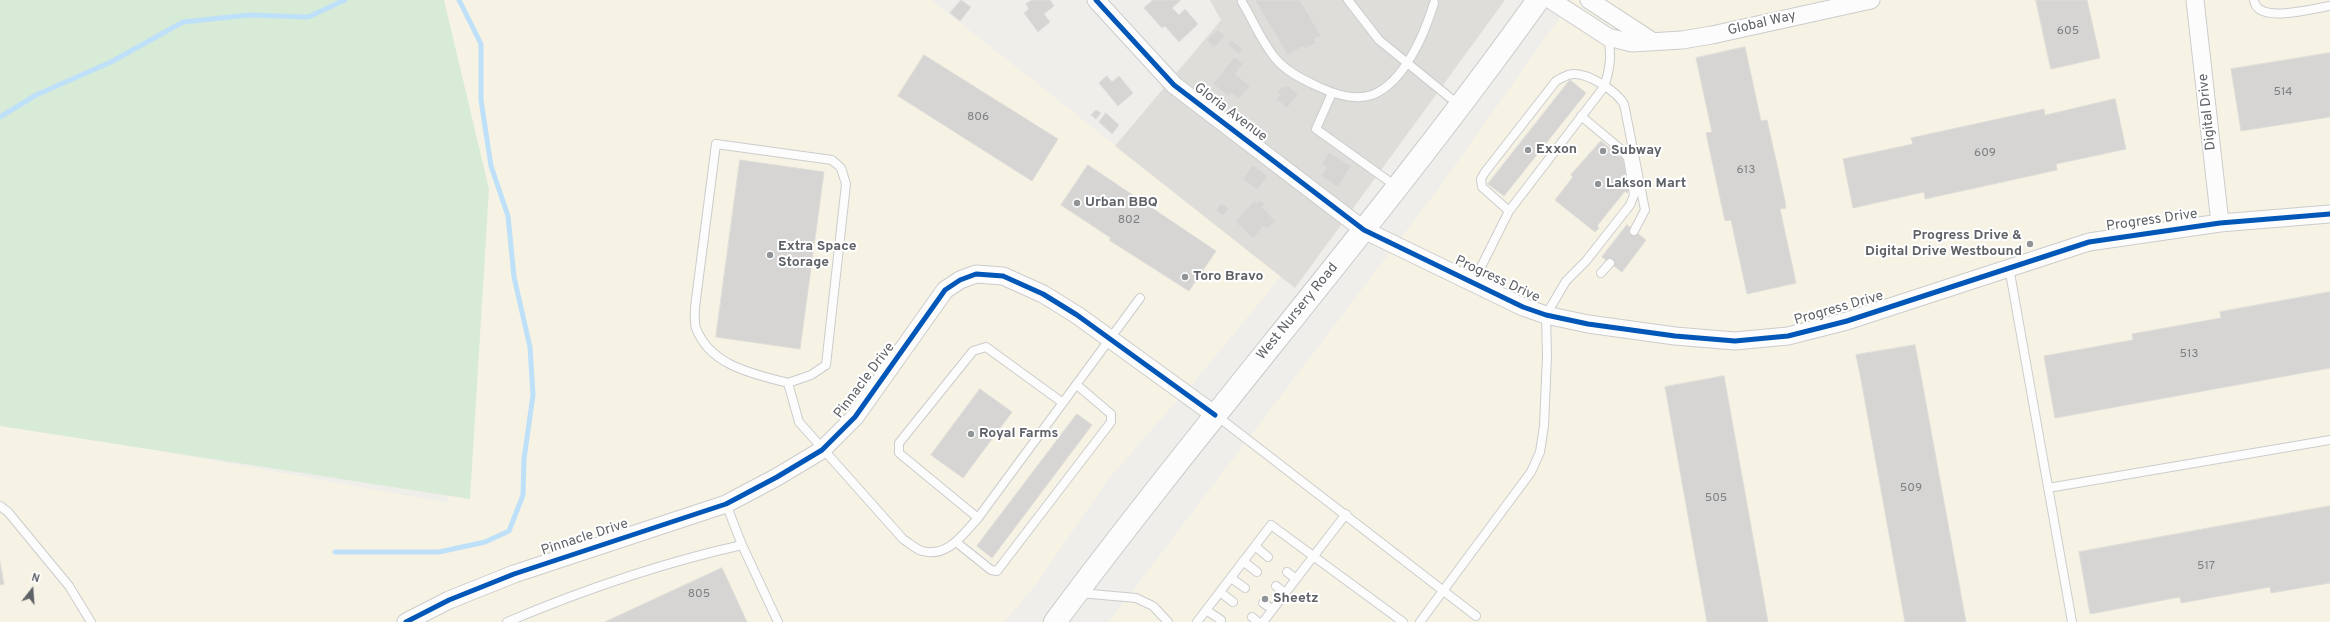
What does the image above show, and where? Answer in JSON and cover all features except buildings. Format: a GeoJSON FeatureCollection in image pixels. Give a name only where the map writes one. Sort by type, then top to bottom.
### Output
{"type":"FeatureCollection","features":[{"type":"Feature","properties":{"kind":"main road","name":"West Nursery Road"},"geometry":{"type":"LineString","coordinates":[[1056,622],[1215,415],[1364,230],[1538,0]]}},
{"type":"Feature","properties":{"kind":"street","name":"Gloria Avenue"},"geometry":{"type":"LineString","coordinates":[[1096,0],[1174,85],[1364,230]]}},
{"type":"Feature","properties":{"kind":"street","name":"Global Way"},"geometry":{"type":"LineString","coordinates":[[1551,0],[1608,37],[1632,43],[1682,40],[1712,35],[1871,0]]}},
{"type":"Feature","properties":{"kind":"street"},"geometry":{"type":"LineString","coordinates":[[1589,0],[1652,41]]}},
{"type":"Feature","properties":{"kind":"street","name":"Digital Drive"},"geometry":{"type":"LineString","coordinates":[[2196,0],[2220,223]]}},
{"type":"Feature","properties":{"kind":"street","name":"Progress Drive"},"geometry":{"type":"LineString","coordinates":[[1364,230],[1523,307],[1546,315],[1675,336],[1735,340],[1788,336],[1847,321],[2089,242],[2220,223],[2330,214]]}},
{"type":"Feature","properties":{"kind":"street","name":"Pinnacle Drive"},"geometry":{"type":"LineString","coordinates":[[406,622],[449,600],[514,574],[726,504],[777,477],[822,450],[855,417],[945,290],[960,280],[976,274],[1002,276],[1044,294],[1111,339],[1215,415]]}},
{"type":"Feature","properties":{"kind":"lane"},"geometry":{"type":"LineString","coordinates":[[1348,0],[1379,40],[1460,105]]}},
{"type":"Feature","properties":{"kind":"lane"},"geometry":{"type":"LineString","coordinates":[[2254,0],[2254,5],[2266,14],[2277,14],[2330,6]]}},
{"type":"Feature","properties":{"kind":"lane"},"geometry":{"type":"LineString","coordinates":[[1242,2],[1276,59],[1297,77],[1332,93],[1346,97],[1371,95],[1389,85],[1407,62],[1426,30],[1434,2]]}},
{"type":"Feature","properties":{"kind":"lane"},"geometry":{"type":"LineString","coordinates":[[1473,283],[1509,211],[1604,87],[1610,66],[1611,50],[1608,37]]}},
{"type":"Feature","properties":{"kind":"lane"},"geometry":{"type":"LineString","coordinates":[[1509,211],[1482,187],[1481,179],[1556,81],[1574,74],[1584,76],[1604,87],[1621,99],[1624,104],[1645,210],[1634,231]]}},
{"type":"Feature","properties":{"kind":"lane"},"geometry":{"type":"LineString","coordinates":[[1332,93],[1316,129],[1397,187]]}},
{"type":"Feature","properties":{"kind":"lane"},"geometry":{"type":"LineString","coordinates":[[1420,622],[1527,477],[1540,452],[1544,426],[1547,356],[1546,315],[1566,281],[1586,261],[1630,205],[1634,195],[1628,158],[1623,151],[1581,116]]}},
{"type":"Feature","properties":{"kind":"lane"},"geometry":{"type":"LineString","coordinates":[[716,144],[832,160],[840,168],[846,184],[826,365],[811,374],[788,384],[724,362],[706,348],[696,328],[694,307],[716,144]]}},
{"type":"Feature","properties":{"kind":"lane"},"geometry":{"type":"LineString","coordinates":[[1601,273],[1610,263]]}},
{"type":"Feature","properties":{"kind":"lane"},"geometry":{"type":"LineString","coordinates":[[2009,268],[2072,622]]}},
{"type":"Feature","properties":{"kind":"lane"},"geometry":{"type":"LineString","coordinates":[[788,384],[798,422],[903,539],[922,551],[943,552],[956,542],[978,518],[1140,298]]}},
{"type":"Feature","properties":{"kind":"lane"},"geometry":{"type":"LineString","coordinates":[[978,518],[899,453],[899,443],[973,351],[986,347],[1063,403]]}},
{"type":"Feature","properties":{"kind":"lane"},"geometry":{"type":"LineString","coordinates":[[956,542],[991,570],[997,571],[1111,422],[1111,414],[1077,385]]}},
{"type":"Feature","properties":{"kind":"lane"},"geometry":{"type":"LineString","coordinates":[[1215,415],[1346,514],[1476,616]]}},
{"type":"Feature","properties":{"kind":"lane"},"geometry":{"type":"LineString","coordinates":[[2048,488],[2330,440]]}},
{"type":"Feature","properties":{"kind":"lane"},"geometry":{"type":"LineString","coordinates":[[726,504],[742,545],[778,622]]}},
{"type":"Feature","properties":{"kind":"lane"},"geometry":{"type":"LineString","coordinates":[[0,506],[8,512],[69,586],[91,622]]}},
{"type":"Feature","properties":{"kind":"lane"},"geometry":{"type":"LineString","coordinates":[[1262,622],[1346,514]]}},
{"type":"Feature","properties":{"kind":"lane"},"geometry":{"type":"LineString","coordinates":[[1197,622],[1271,525],[1402,622]]}},
{"type":"Feature","properties":{"kind":"lane"},"geometry":{"type":"LineString","coordinates":[[507,622],[572,594],[688,557],[742,545]]}},
{"type":"Feature","properties":{"kind":"lane"},"geometry":{"type":"LineString","coordinates":[[1255,546],[1268,557]]}},
{"type":"Feature","properties":{"kind":"lane"},"geometry":{"type":"LineString","coordinates":[[1243,561],[1257,572]]}},
{"type":"Feature","properties":{"kind":"lane"},"geometry":{"type":"LineString","coordinates":[[1287,572],[1296,579]]}},
{"type":"Feature","properties":{"kind":"lane"},"geometry":{"type":"LineString","coordinates":[[1230,578],[1245,588]]}},
{"type":"Feature","properties":{"kind":"lane"},"geometry":{"type":"LineString","coordinates":[[1276,586],[1285,593]]}},
{"type":"Feature","properties":{"kind":"lane"},"geometry":{"type":"LineString","coordinates":[[1220,592],[1234,602]]}},
{"type":"Feature","properties":{"kind":"lane"},"geometry":{"type":"LineString","coordinates":[[1077,593],[1136,598],[1153,606],[1168,622]]}},
{"type":"Feature","properties":{"kind":"lane"},"geometry":{"type":"LineString","coordinates":[[1263,603],[1272,609]]}},
{"type":"Feature","properties":{"kind":"lane"},"geometry":{"type":"LineString","coordinates":[[1206,610],[1221,620]]}},
{"type":"Feature","properties":{"kind":"shaded area"},"geometry":{"type":"Polygon","coordinates":[[[421,0],[931,0],[1281,276],[1205,369],[1109,478],[1034,587],[1004,622],[0,622],[0,422],[448,503],[421,0]]]}},
{"type":"Feature","properties":{"kind":"shaded area"},"geometry":{"type":"Polygon","coordinates":[[[1210,0],[1505,0],[1295,288],[1115,146],[1221,20],[1210,0]]]}},
{"type":"Feature","properties":{"kind":"shaded area"},"geometry":{"type":"Polygon","coordinates":[[[1572,0],[2330,0],[2330,622],[1109,622],[1442,184],[1572,0]]]}},
{"type":"Feature","properties":{"kind":"green space"},"geometry":{"type":"Polygon","coordinates":[[[0,0],[444,0],[489,189],[470,499],[0,426],[0,0]]]}},
{"type":"Feature","properties":{"kind":"waterway"},"geometry":{"type":"LineString","coordinates":[[0,117],[36,95],[111,62],[183,22],[249,15],[308,17],[345,0]]}},
{"type":"Feature","properties":{"kind":"waterway"},"geometry":{"type":"LineString","coordinates":[[335,552],[439,552],[485,542],[509,531],[523,495],[524,459],[533,395],[530,347],[514,277],[508,216],[491,166],[481,100],[481,44],[459,0]]}},
{"type":"Feature","properties":{"kind":"cycle path"},"geometry":{"type":"LineString","coordinates":[[1096,0],[1174,85],[1364,230],[1523,307],[1546,315],[1588,324],[1675,336],[1735,341],[1788,336],[1847,321],[2089,242],[2220,223],[2330,214]]}},
{"type":"Feature","properties":{"kind":"cycle path"},"geometry":{"type":"LineString","coordinates":[[406,622],[449,600],[514,574],[726,504],[777,477],[822,450],[855,417],[945,290],[960,280],[976,274],[1003,276],[1043,294],[1077,315],[1215,415]]}},
{"type":"Feature","properties":{"kind":"place","name":"Exxon"},"geometry":{"type":"Point","coordinates":[1528,150]}},
{"type":"Feature","properties":{"kind":"place","name":"Subway"},"geometry":{"type":"Point","coordinates":[1603,151]}},
{"type":"Feature","properties":{"kind":"place","name":"Lakson Mart"},"geometry":{"type":"Point","coordinates":[1598,184]}},
{"type":"Feature","properties":{"kind":"place","name":"Urban BBQ"},"geometry":{"type":"Point","coordinates":[1077,203]}},
{"type":"Feature","properties":{"kind":"place","name":"Progress Drive & Digital Drive Westbound"},"geometry":{"type":"Point","coordinates":[2030,244]}},
{"type":"Feature","properties":{"kind":"place","name":"Extra Space Storage"},"geometry":{"type":"Point","coordinates":[770,255]}},
{"type":"Feature","properties":{"kind":"place","name":"Toro Bravo"},"geometry":{"type":"Point","coordinates":[1185,277]}},
{"type":"Feature","properties":{"kind":"place","name":"Royal Farms"},"geometry":{"type":"Point","coordinates":[971,434]}},
{"type":"Feature","properties":{"kind":"place","name":"Sheetz"},"geometry":{"type":"Point","coordinates":[1265,599]}}]}
